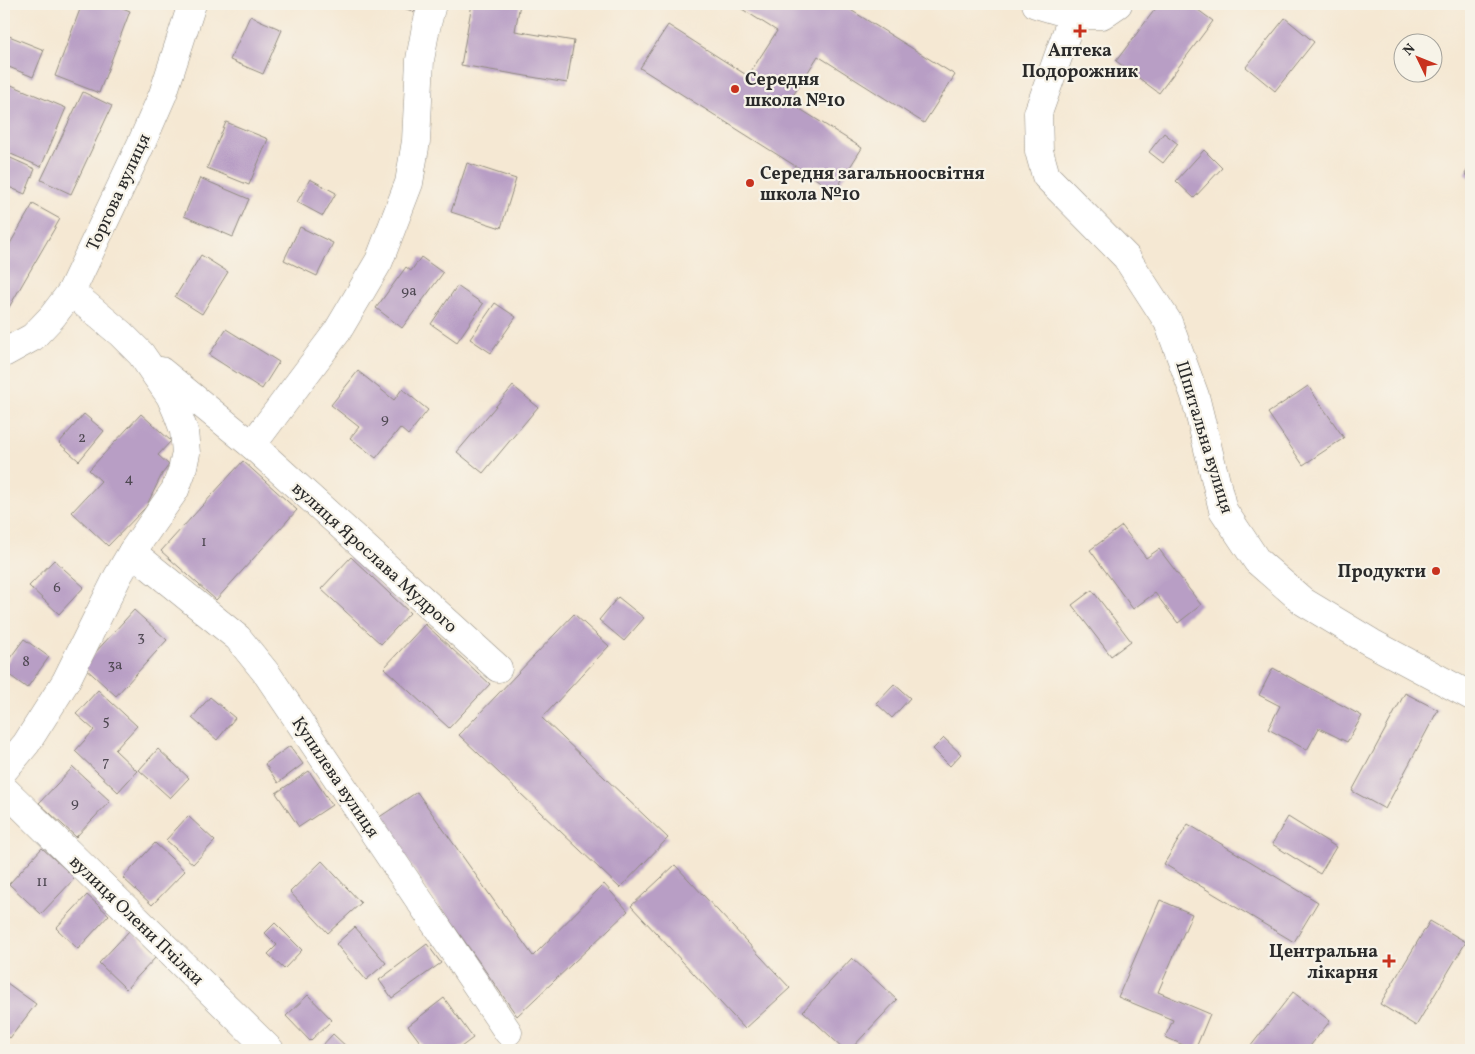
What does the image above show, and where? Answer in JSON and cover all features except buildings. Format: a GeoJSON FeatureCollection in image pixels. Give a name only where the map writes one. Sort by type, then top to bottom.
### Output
{"type":"FeatureCollection","features":[{"type":"Feature","properties":{"kind":"street","name":"Торгова вулиця"},"geometry":{"type":"LineString","coordinates":[[4,353],[33,337],[52,317],[71,292],[163,94],[192,4]]}},
{"type":"Feature","properties":{"kind":"street"},"geometry":{"type":"LineString","coordinates":[[252,445],[337,332],[379,261],[410,183],[416,141],[420,60],[432,4]]}},
{"type":"Feature","properties":{"kind":"street"},"geometry":{"type":"LineString","coordinates":[[1036,4],[1073,15],[1102,15],[1118,4]]}},
{"type":"Feature","properties":{"kind":"street","name":"Шпитальна вулиця"},"geometry":{"type":"LineString","coordinates":[[1073,15],[1038,114],[1039,151],[1046,176],[1126,257],[1168,322],[1195,396],[1223,510],[1257,561],[1304,602],[1372,643],[1471,696]]}},
{"type":"Feature","properties":{"kind":"street"},"geometry":{"type":"LineString","coordinates":[[4,770],[26,744],[66,681],[118,576],[132,552],[175,490],[186,453],[184,432],[177,412],[166,390],[141,354],[121,334],[71,292]]}},
{"type":"Feature","properties":{"kind":"street","name":"вулиця Ярослава Мудрого"},"geometry":{"type":"LineString","coordinates":[[141,354],[252,445],[498,668]]}},
{"type":"Feature","properties":{"kind":"street","name":"Купилева вулиця"},"geometry":{"type":"LineString","coordinates":[[132,552],[238,638],[267,674],[508,1032]]}},
{"type":"Feature","properties":{"kind":"street","name":"вулиця Олени Пчілки"},"geometry":{"type":"LineString","coordinates":[[4,789],[270,1050]]}},
{"type":"Feature","properties":{"kind":"place","name":"Аптека Подорожник"},"geometry":{"type":"Point","coordinates":[1080,31]}},
{"type":"Feature","properties":{"kind":"place","name":"Середня школа №10"},"geometry":{"type":"Point","coordinates":[735,89]}},
{"type":"Feature","properties":{"kind":"place","name":"Середня загальноосвітня школа №10"},"geometry":{"type":"Point","coordinates":[750,183]}},
{"type":"Feature","properties":{"kind":"place","name":"Продукти"},"geometry":{"type":"Point","coordinates":[1436,571]}},
{"type":"Feature","properties":{"kind":"place","name":"Центральна лікарня"},"geometry":{"type":"Point","coordinates":[1389,961]}}]}
